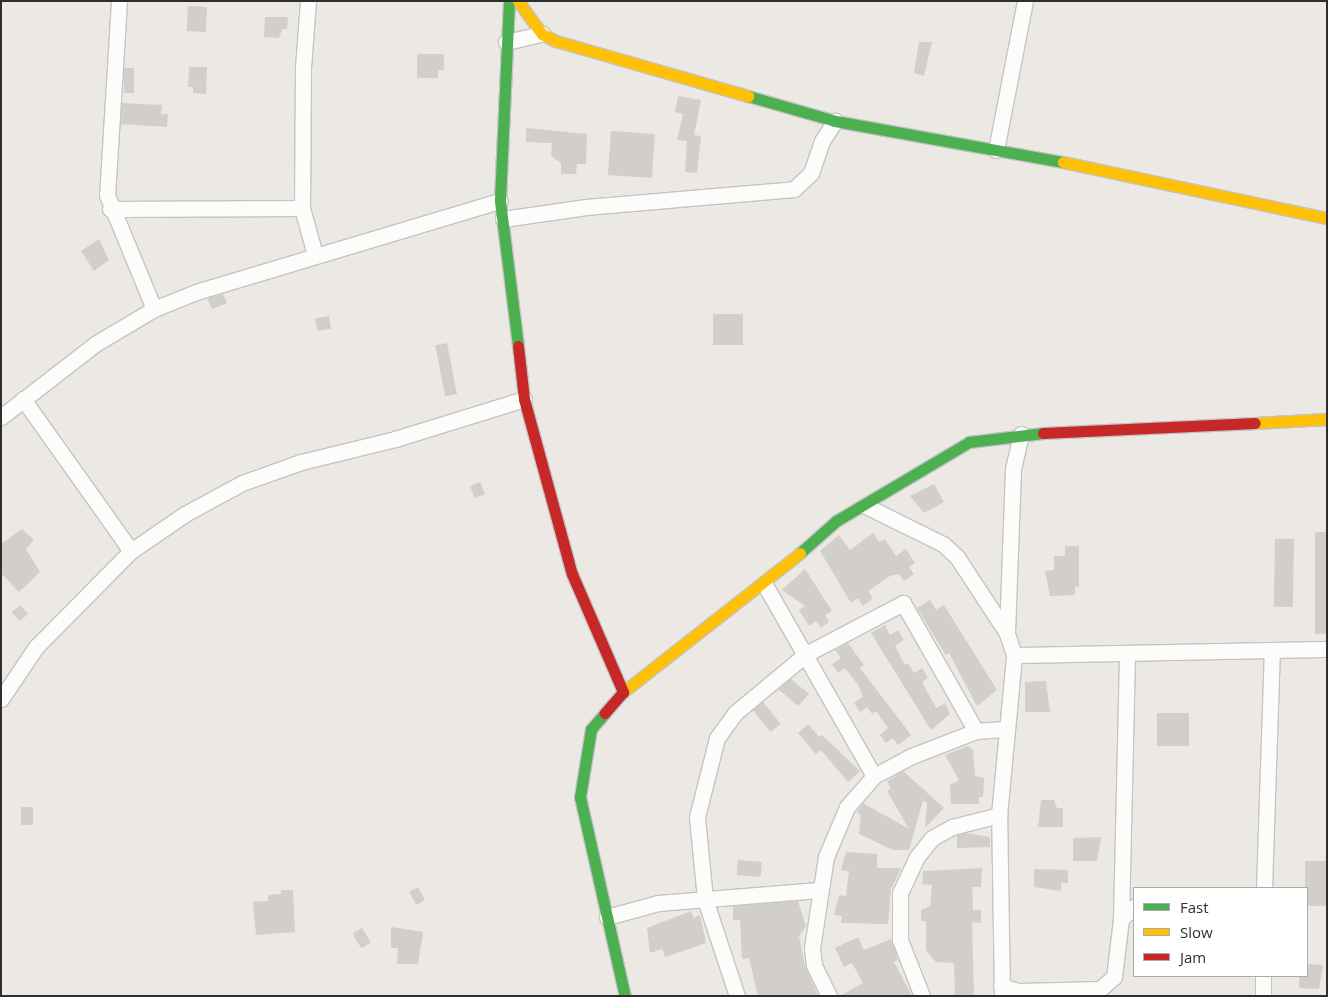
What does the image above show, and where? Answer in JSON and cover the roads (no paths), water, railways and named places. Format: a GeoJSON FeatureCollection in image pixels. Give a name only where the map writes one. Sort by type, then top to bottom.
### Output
{"type":"FeatureCollection","features":[{"type":"Feature","properties":{"kind":"street"},"geometry":{"type":"LineString","coordinates":[[119,1],[106,180],[110,209],[154,309]]}},
{"type":"Feature","properties":{"kind":"street"},"geometry":{"type":"LineString","coordinates":[[308,1],[303,68],[302,208],[315,255]]}},
{"type":"Feature","properties":{"kind":"street"},"geometry":{"type":"LineString","coordinates":[[509,1],[500,201],[524,399],[572,574],[624,692]]}},
{"type":"Feature","properties":{"kind":"street"},"geometry":{"type":"LineString","coordinates":[[518,1],[542,34]]}},
{"type":"Feature","properties":{"kind":"street"},"geometry":{"type":"LineString","coordinates":[[996,150],[1025,1]]}},
{"type":"Feature","properties":{"kind":"street"},"geometry":{"type":"LineString","coordinates":[[506,42],[542,34],[835,121],[996,150],[1327,218]]}},
{"type":"Feature","properties":{"kind":"street"},"geometry":{"type":"LineString","coordinates":[[503,219],[586,206],[794,190],[811,173],[822,141],[835,121]]}},
{"type":"Feature","properties":{"kind":"street"},"geometry":{"type":"LineString","coordinates":[[1,417],[95,344],[154,309],[315,255],[500,201]]}},
{"type":"Feature","properties":{"kind":"street"},"geometry":{"type":"LineString","coordinates":[[110,209],[302,208]]}},
{"type":"Feature","properties":{"kind":"street"},"geometry":{"type":"LineString","coordinates":[[24,399],[130,551]]}},
{"type":"Feature","properties":{"kind":"street"},"geometry":{"type":"LineString","coordinates":[[1,699],[36,647],[130,551],[185,514],[242,483],[301,462],[395,439],[524,399]]}},
{"type":"Feature","properties":{"kind":"street"},"geometry":{"type":"LineString","coordinates":[[625,996],[582,812],[581,782],[591,729],[624,692],[733,603],[765,585],[827,528],[969,442],[1021,434],[1327,419]]}},
{"type":"Feature","properties":{"kind":"street"},"geometry":{"type":"LineString","coordinates":[[1007,633],[1013,470],[1021,434]]}},
{"type":"Feature","properties":{"kind":"street"},"geometry":{"type":"LineString","coordinates":[[866,506],[943,544],[957,557],[1007,633],[1014,655],[999,815],[1002,991],[1100,989],[1114,977]]}},
{"type":"Feature","properties":{"kind":"street"},"geometry":{"type":"LineString","coordinates":[[765,585],[874,776]]}},
{"type":"Feature","properties":{"kind":"street"},"geometry":{"type":"LineString","coordinates":[[738,996],[705,898],[697,818],[717,738],[735,712],[806,654],[903,604],[976,732]]}},
{"type":"Feature","properties":{"kind":"street"},"geometry":{"type":"LineString","coordinates":[[1014,655],[1127,654],[1327,648]]}},
{"type":"Feature","properties":{"kind":"street"},"geometry":{"type":"LineString","coordinates":[[1264,887],[1272,650]]}},
{"type":"Feature","properties":{"kind":"street"},"geometry":{"type":"LineString","coordinates":[[1114,996],[1114,977],[1121,919],[1127,654]]}},
{"type":"Feature","properties":{"kind":"street"},"geometry":{"type":"LineString","coordinates":[[829,996],[814,965],[812,948],[818,890],[836,825],[874,776],[925,750],[976,732],[1007,729]]}},
{"type":"Feature","properties":{"kind":"street"},"geometry":{"type":"LineString","coordinates":[[922,996],[900,940],[900,893],[916,858],[932,838],[952,827],[999,815]]}},
{"type":"Feature","properties":{"kind":"street"},"geometry":{"type":"LineString","coordinates":[[607,917],[658,903],[818,890]]}},
{"type":"Feature","properties":{"kind":"street"},"geometry":{"type":"LineString","coordinates":[[1121,919],[1133,908]]}},
{"type":"Feature","properties":{"kind":"street"},"geometry":{"type":"LineString","coordinates":[[1263,977],[1263,996]]}}]}
